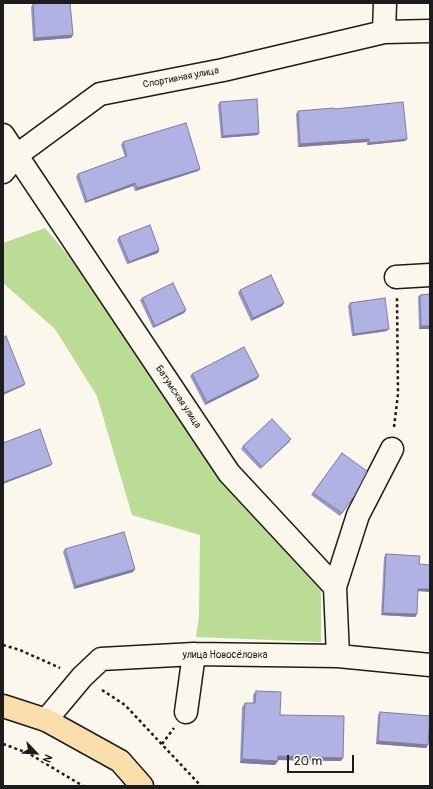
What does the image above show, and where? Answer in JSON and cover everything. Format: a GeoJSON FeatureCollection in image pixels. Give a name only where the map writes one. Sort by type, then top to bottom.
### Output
{"type":"FeatureCollection","features":[{"type":"Feature","properties":{"kind":"main road"},"geometry":{"type":"LineString","coordinates":[[3,706],[46,720],[120,761],[142,786]]}},
{"type":"Feature","properties":{"kind":"street"},"geometry":{"type":"LineString","coordinates":[[384,32],[385,3]]}},
{"type":"Feature","properties":{"kind":"street","name":"Спортивная улица"},"geometry":{"type":"LineString","coordinates":[[3,172],[17,155],[100,94],[223,70],[384,32],[430,31]]}},
{"type":"Feature","properties":{"kind":"street","name":"Батумская улица"},"geometry":{"type":"LineString","coordinates":[[3,135],[229,473],[335,587]]}},
{"type":"Feature","properties":{"kind":"street"},"geometry":{"type":"LineString","coordinates":[[396,277],[430,275]]}},
{"type":"Feature","properties":{"kind":"street"},"geometry":{"type":"LineString","coordinates":[[338,656],[335,587],[358,515],[392,450]]}},
{"type":"Feature","properties":{"kind":"street"},"geometry":{"type":"LineString","coordinates":[[186,712],[194,654]]}},
{"type":"Feature","properties":{"kind":"street","name":"улица Новосёловка"},"geometry":{"type":"LineString","coordinates":[[46,720],[82,677],[101,659],[194,654],[338,656],[430,665]]}},
{"type":"Feature","properties":{"kind":"path"},"geometry":{"type":"LineString","coordinates":[[392,450],[398,394],[396,277]]}},
{"type":"Feature","properties":{"kind":"path"},"geometry":{"type":"LineString","coordinates":[[3,645],[20,650],[82,677],[125,705],[201,786]]}},
{"type":"Feature","properties":{"kind":"path"},"geometry":{"type":"LineString","coordinates":[[3,744],[28,752],[83,786]]}},
{"type":"Feature","properties":{"kind":"green space"},"geometry":{"type":"Polygon","coordinates":[[[45,228],[96,288],[218,479],[321,590],[321,642],[196,637],[199,616],[200,535],[132,515],[97,396],[55,329],[3,283],[3,243],[45,228]]]}},
{"type":"Feature","properties":{"kind":"building"},"geometry":{"type":"Polygon","coordinates":[[[70,3],[73,35],[35,38],[33,4],[70,3]]]}},
{"type":"Feature","properties":{"kind":"building"},"geometry":{"type":"Polygon","coordinates":[[[257,99],[259,133],[223,136],[220,102],[257,99]]]}},
{"type":"Feature","properties":{"kind":"building"},"geometry":{"type":"Polygon","coordinates":[[[403,102],[407,139],[369,143],[369,139],[300,144],[298,111],[403,102]]]}},
{"type":"Feature","properties":{"kind":"building"},"geometry":{"type":"Polygon","coordinates":[[[186,123],[200,169],[137,188],[135,183],[87,201],[78,174],[127,156],[123,142],[186,123]]]}},
{"type":"Feature","properties":{"kind":"building"},"geometry":{"type":"Polygon","coordinates":[[[150,225],[159,250],[129,262],[119,237],[150,225]]]}},
{"type":"Feature","properties":{"kind":"building"},"geometry":{"type":"Polygon","coordinates":[[[271,275],[284,303],[253,318],[240,290],[271,275]]]}},
{"type":"Feature","properties":{"kind":"building"},"geometry":{"type":"Polygon","coordinates":[[[173,283],[186,310],[155,326],[142,298],[173,283]]]}},
{"type":"Feature","properties":{"kind":"building"},"geometry":{"type":"Polygon","coordinates":[[[430,294],[430,326],[421,326],[420,295],[430,294]]]}},
{"type":"Feature","properties":{"kind":"building"},"geometry":{"type":"Polygon","coordinates":[[[385,298],[389,329],[354,334],[350,303],[385,298]]]}},
{"type":"Feature","properties":{"kind":"building"},"geometry":{"type":"Polygon","coordinates":[[[6,336],[25,384],[3,393],[3,338],[6,336]]]}},
{"type":"Feature","properties":{"kind":"building"},"geometry":{"type":"Polygon","coordinates":[[[244,347],[259,376],[207,402],[192,374],[244,347]]]}},
{"type":"Feature","properties":{"kind":"building"},"geometry":{"type":"Polygon","coordinates":[[[272,419],[291,439],[262,467],[243,446],[272,419]]]}},
{"type":"Feature","properties":{"kind":"building"},"geometry":{"type":"Polygon","coordinates":[[[40,429],[52,464],[4,482],[3,443],[40,429]]]}},
{"type":"Feature","properties":{"kind":"building"},"geometry":{"type":"Polygon","coordinates":[[[342,453],[367,471],[354,496],[342,513],[313,493],[342,453]]]}},
{"type":"Feature","properties":{"kind":"building"},"geometry":{"type":"Polygon","coordinates":[[[124,532],[135,569],[76,586],[65,549],[124,532]]]}},
{"type":"Feature","properties":{"kind":"building"},"geometry":{"type":"Polygon","coordinates":[[[386,554],[420,556],[419,564],[430,565],[430,589],[418,589],[417,614],[383,613],[386,554]]]}},
{"type":"Feature","properties":{"kind":"building"},"geometry":{"type":"Polygon","coordinates":[[[256,691],[281,692],[280,715],[344,716],[343,758],[278,756],[278,761],[242,759],[245,703],[255,703],[256,691]]]}},
{"type":"Feature","properties":{"kind":"building"},"geometry":{"type":"Polygon","coordinates":[[[380,712],[430,716],[428,745],[378,741],[380,712]]]}}]}
